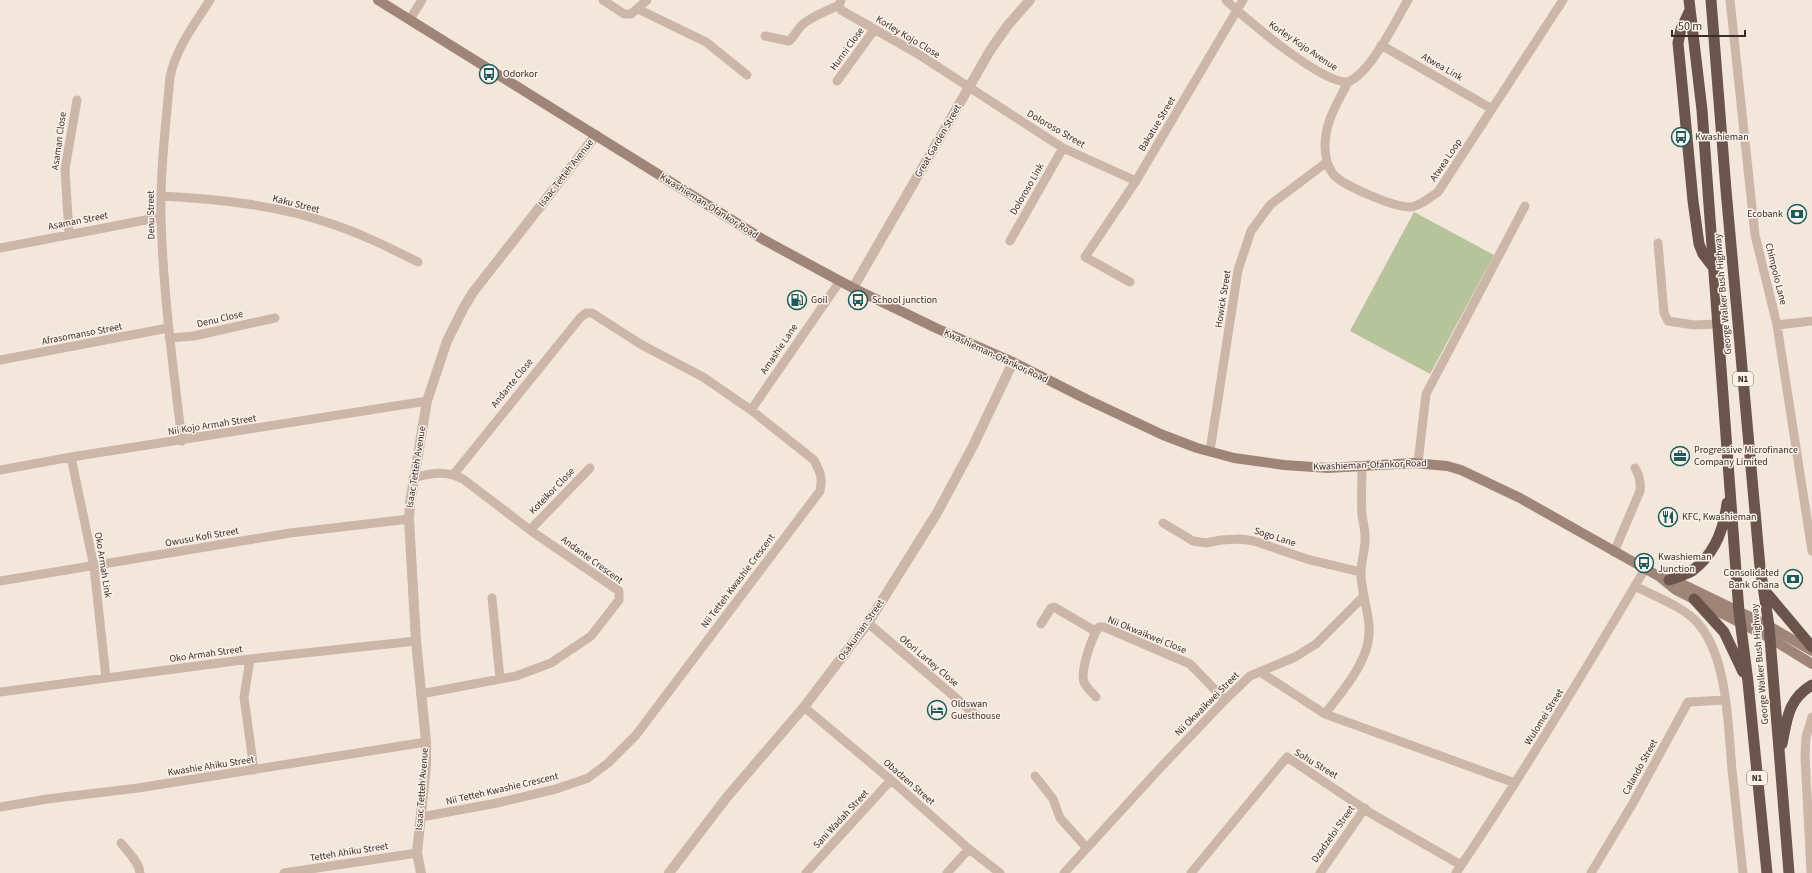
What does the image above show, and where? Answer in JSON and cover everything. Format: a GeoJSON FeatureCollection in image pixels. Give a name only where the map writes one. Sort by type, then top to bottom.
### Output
{"type":"FeatureCollection","features":[{"type":"Feature","properties":{"kind":"highway","name":"George Walker Bush Highway"},"geometry":{"type":"LineString","coordinates":[[1711,0],[1726,190],[1760,567],[1765,590],[1769,626],[1790,873]]}},
{"type":"Feature","properties":{"kind":"highway","name":"George Walker Bush Highway"},"geometry":{"type":"LineString","coordinates":[[1690,5],[1702,110],[1739,612],[1748,682],[1766,873]]}},
{"type":"Feature","properties":{"kind":"highway"},"geometry":{"type":"LineString","coordinates":[[1690,5],[1678,43],[1693,201],[1699,244],[1703,254],[1714,267]]}},
{"type":"Feature","properties":{"kind":"highway"},"geometry":{"type":"LineString","coordinates":[[1664,578],[1691,571],[1707,557],[1718,542],[1726,513],[1730,483]]}},
{"type":"Feature","properties":{"kind":"highway"},"geometry":{"type":"LineString","coordinates":[[1765,590],[1812,647]]}},
{"type":"Feature","properties":{"kind":"highway"},"geometry":{"type":"LineString","coordinates":[[1694,599],[1724,632],[1748,682]]}},
{"type":"Feature","properties":{"kind":"highway"},"geometry":{"type":"LineString","coordinates":[[1780,758],[1791,706],[1801,693],[1812,685]]}},
{"type":"Feature","properties":{"kind":"main road","name":"Kwashieman-Ofankor Road"},"geometry":{"type":"LineString","coordinates":[[378,0],[764,240],[853,288],[938,329],[1013,362],[1086,400],[1163,435],[1234,458],[1284,465],[1328,468],[1418,463],[1447,466],[1460,470],[1520,498],[1614,552],[1664,578],[1769,626],[1812,651]]}},
{"type":"Feature","properties":{"kind":"main road","name":"Kwashieman-Ofankor Road"},"geometry":{"type":"LineString","coordinates":[[1664,578],[1676,590],[1770,638],[1812,664]]}},
{"type":"Feature","properties":{"kind":"street","name":"Denu Street"},"geometry":{"type":"LineString","coordinates":[[182,441],[169,333],[161,217],[161,196],[170,77],[173,62],[180,46],[210,0]]}},
{"type":"Feature","properties":{"kind":"street"},"geometry":{"type":"LineString","coordinates":[[410,19],[422,0]]}},
{"type":"Feature","properties":{"kind":"street"},"geometry":{"type":"LineString","coordinates":[[603,0],[624,14],[631,14],[647,0]]}},
{"type":"Feature","properties":{"kind":"street","name":"Great Garden Street"},"geometry":{"type":"LineString","coordinates":[[853,288],[968,88],[1008,25],[1030,0]]}},
{"type":"Feature","properties":{"kind":"street","name":"Korley Kojo Avenue"},"geometry":{"type":"LineString","coordinates":[[1226,0],[1273,41],[1302,61],[1337,81],[1348,82]]}},
{"type":"Feature","properties":{"kind":"street","name":"Bakatue Street"},"geometry":{"type":"LineString","coordinates":[[1130,282],[1085,257],[1136,181],[1244,0]]}},
{"type":"Feature","properties":{"kind":"street"},"geometry":{"type":"LineString","coordinates":[[1327,162],[1325,145],[1327,124],[1348,82],[1359,76],[1369,64],[1382,45],[1408,0]]}},
{"type":"Feature","properties":{"kind":"street","name":"Atwea Loop"},"geometry":{"type":"LineString","coordinates":[[1327,162],[1334,174],[1350,186],[1402,207],[1414,206],[1438,192],[1563,0]]}},
{"type":"Feature","properties":{"kind":"street","name":"Chimpolo Lane"},"geometry":{"type":"LineString","coordinates":[[1730,0],[1755,235],[1777,325],[1812,551]]}},
{"type":"Feature","properties":{"kind":"street","name":"Korley Kojo Close"},"geometry":{"type":"LineString","coordinates":[[765,36],[789,41],[794,38],[797,30],[803,24],[840,3],[841,10],[918,54],[968,88]]}},
{"type":"Feature","properties":{"kind":"street"},"geometry":{"type":"LineString","coordinates":[[638,8],[702,40],[747,75]]}},
{"type":"Feature","properties":{"kind":"street","name":"Hunni Close"},"geometry":{"type":"LineString","coordinates":[[837,81],[874,30]]}},
{"type":"Feature","properties":{"kind":"street","name":"Atwea Link"},"geometry":{"type":"LineString","coordinates":[[1382,45],[1492,109]]}},
{"type":"Feature","properties":{"kind":"street","name":"Doloroso Street"},"geometry":{"type":"LineString","coordinates":[[968,88],[1063,148],[1136,181]]}},
{"type":"Feature","properties":{"kind":"street","name":"Asaman Close"},"geometry":{"type":"LineString","coordinates":[[69,234],[65,169],[76,100]]}},
{"type":"Feature","properties":{"kind":"street","name":"Isaac Tetteh Avenue"},"geometry":{"type":"LineString","coordinates":[[421,873],[417,853],[426,765],[426,742],[416,641],[409,519],[413,478],[427,401],[447,341],[474,291],[596,135]]}},
{"type":"Feature","properties":{"kind":"street","name":"Doloroso Link"},"geometry":{"type":"LineString","coordinates":[[1010,241],[1063,148]]}},
{"type":"Feature","properties":{"kind":"street","name":"Howick Street"},"geometry":{"type":"LineString","coordinates":[[1210,451],[1238,270],[1251,231],[1270,205],[1327,162]]}},
{"type":"Feature","properties":{"kind":"street","name":"Kaku Street"},"geometry":{"type":"LineString","coordinates":[[161,196],[239,202],[293,213],[330,223],[355,232],[418,262]]}},
{"type":"Feature","properties":{"kind":"street"},"geometry":{"type":"LineString","coordinates":[[1418,463],[1426,394],[1525,206]]}},
{"type":"Feature","properties":{"kind":"street","name":"Asaman Street"},"geometry":{"type":"LineString","coordinates":[[0,248],[161,217]]}},
{"type":"Feature","properties":{"kind":"street"},"geometry":{"type":"LineString","coordinates":[[1658,243],[1664,313],[1668,321],[1694,325],[1717,324]]}},
{"type":"Feature","properties":{"kind":"street","name":"Amashie Lane"},"geometry":{"type":"LineString","coordinates":[[751,410],[840,281]]}},
{"type":"Feature","properties":{"kind":"street","name":"Andante Close"},"geometry":{"type":"LineString","coordinates":[[454,474],[580,318],[586,313],[592,313]]}},
{"type":"Feature","properties":{"kind":"street","name":"Nii Tetteh Kwashie Crescent"},"geometry":{"type":"LineString","coordinates":[[421,817],[496,803],[556,789],[588,778],[608,763],[636,735],[820,491],[822,481],[820,471],[814,460],[751,410],[703,377],[642,345],[592,313]]}},
{"type":"Feature","properties":{"kind":"street","name":"Denu Close"},"geometry":{"type":"LineString","coordinates":[[169,333],[194,336],[275,318]]}},
{"type":"Feature","properties":{"kind":"street"},"geometry":{"type":"LineString","coordinates":[[1777,325],[1812,321]]}},
{"type":"Feature","properties":{"kind":"street","name":"Afrasomanso Street"},"geometry":{"type":"LineString","coordinates":[[0,360],[169,333]]}},
{"type":"Feature","properties":{"kind":"street","name":"Osakuman Street"},"geometry":{"type":"LineString","coordinates":[[669,873],[747,773],[804,707],[868,623],[941,506],[973,446],[1013,362]]}},
{"type":"Feature","properties":{"kind":"street","name":"Nii Kojo Armah Street"},"geometry":{"type":"LineString","coordinates":[[0,470],[72,457],[182,441],[427,401]]}},
{"type":"Feature","properties":{"kind":"street","name":"Oko Armah Link"},"geometry":{"type":"LineString","coordinates":[[72,457],[94,567],[106,678]]}},
{"type":"Feature","properties":{"kind":"street"},"geometry":{"type":"LineString","coordinates":[[1325,714],[1356,672],[1366,649],[1369,633],[1370,618],[1364,596],[1361,572],[1365,555],[1365,536],[1362,515],[1362,466]]}},
{"type":"Feature","properties":{"kind":"street","name":"Koteikor Close"},"geometry":{"type":"LineString","coordinates":[[530,530],[590,468]]}},
{"type":"Feature","properties":{"kind":"street"},"geometry":{"type":"LineString","coordinates":[[1614,552],[1640,492],[1640,476],[1635,468]]}},
{"type":"Feature","properties":{"kind":"street"},"geometry":{"type":"LineString","coordinates":[[413,478],[429,473],[454,474]]}},
{"type":"Feature","properties":{"kind":"street","name":"Andante Crescent"},"geometry":{"type":"LineString","coordinates":[[421,694],[516,676],[551,663],[591,636],[619,600],[618,591],[530,530],[463,479],[454,474]]}},
{"type":"Feature","properties":{"kind":"street","name":"Owusu Kofi Street"},"geometry":{"type":"LineString","coordinates":[[0,581],[94,567],[290,534],[409,519]]}},
{"type":"Feature","properties":{"kind":"street","name":"Sogo Lane"},"geometry":{"type":"LineString","coordinates":[[1163,523],[1193,542],[1206,543],[1241,538],[1307,559],[1361,572]]}},
{"type":"Feature","properties":{"kind":"street","name":"Wulomei Street"},"geometry":{"type":"LineString","coordinates":[[1459,869],[1516,783],[1577,685],[1645,568]]}},
{"type":"Feature","properties":{"kind":"street"},"geometry":{"type":"LineString","coordinates":[[1635,586],[1678,608],[1694,620],[1708,636],[1716,653],[1726,700],[1743,873]]}},
{"type":"Feature","properties":{"kind":"street","name":"Nii Okwaikwei Street"},"geometry":{"type":"LineString","coordinates":[[1064,873],[1086,847],[1225,700],[1250,676],[1296,657],[1316,644],[1364,596]]}},
{"type":"Feature","properties":{"kind":"street"},"geometry":{"type":"LineString","coordinates":[[492,598],[500,679]]}},
{"type":"Feature","properties":{"kind":"street"},"geometry":{"type":"LineString","coordinates":[[1042,624],[1051,608],[1054,607],[1095,632]]}},
{"type":"Feature","properties":{"kind":"street","name":"Ofori Lartey Close"},"geometry":{"type":"LineString","coordinates":[[868,623],[976,715]]}},
{"type":"Feature","properties":{"kind":"street","name":"Nii Okwaikwei Close"},"geometry":{"type":"LineString","coordinates":[[1096,698],[1084,682],[1086,660],[1095,632],[1099,627],[1104,627],[1190,664],[1225,700]]}},
{"type":"Feature","properties":{"kind":"street","name":"Oko Armah Street"},"geometry":{"type":"LineString","coordinates":[[0,692],[250,659],[416,641]]}},
{"type":"Feature","properties":{"kind":"street"},"geometry":{"type":"LineString","coordinates":[[250,659],[244,697],[254,770]]}},
{"type":"Feature","properties":{"kind":"street"},"geometry":{"type":"LineString","coordinates":[[1260,672],[1325,714],[1516,783]]}},
{"type":"Feature","properties":{"kind":"street","name":"Calando Street"},"geometry":{"type":"LineString","coordinates":[[1591,873],[1633,803],[1688,702],[1726,700]]}},
{"type":"Feature","properties":{"kind":"street","name":"Obadzen Street"},"geometry":{"type":"LineString","coordinates":[[804,707],[891,780],[969,849],[1000,873]]}},
{"type":"Feature","properties":{"kind":"street"},"geometry":{"type":"LineString","coordinates":[[1811,873],[1805,756],[1806,737],[1812,717]]}},
{"type":"Feature","properties":{"kind":"street","name":"Kwashie Ahiku Street"},"geometry":{"type":"LineString","coordinates":[[0,807],[47,799],[138,788],[426,742]]}},
{"type":"Feature","properties":{"kind":"street","name":"Sohu Street"},"geometry":{"type":"LineString","coordinates":[[1191,873],[1287,758],[1459,869]]}},
{"type":"Feature","properties":{"kind":"street"},"geometry":{"type":"LineString","coordinates":[[1034,776],[1053,799],[1060,818],[1086,847]]}},
{"type":"Feature","properties":{"kind":"street","name":"Sani Wadah Street"},"geometry":{"type":"LineString","coordinates":[[806,873],[891,780]]}},
{"type":"Feature","properties":{"kind":"street","name":"Dzadzeloi Street"},"geometry":{"type":"LineString","coordinates":[[1320,873],[1365,808]]}},
{"type":"Feature","properties":{"kind":"street"},"geometry":{"type":"LineString","coordinates":[[121,843],[140,869],[140,873]]}},
{"type":"Feature","properties":{"kind":"street"},"geometry":{"type":"LineString","coordinates":[[947,873],[969,849]]}},
{"type":"Feature","properties":{"kind":"street","name":"Tetteh Ahiku Street"},"geometry":{"type":"LineString","coordinates":[[284,873],[417,853]]}},
{"type":"Feature","properties":{"kind":"green space"},"geometry":{"type":"Polygon","coordinates":[[[1414,212],[1494,255],[1430,374],[1350,331],[1414,212]]]}},
{"type":"Feature","properties":{"kind":"place","name":"Odorkor"},"geometry":{"type":"Point","coordinates":[489,74]}},
{"type":"Feature","properties":{"kind":"place","name":"Kwashieman"},"geometry":{"type":"Point","coordinates":[1681,137]}},
{"type":"Feature","properties":{"kind":"place","name":"Ecobank"},"geometry":{"type":"Point","coordinates":[1797,214]}},
{"type":"Feature","properties":{"kind":"place","name":"Goil"},"geometry":{"type":"Point","coordinates":[797,300]}},
{"type":"Feature","properties":{"kind":"place","name":"School junction"},"geometry":{"type":"Point","coordinates":[858,300]}},
{"type":"Feature","properties":{"kind":"place","name":"Progressive Microfinance Company Limited"},"geometry":{"type":"Point","coordinates":[1680,456]}},
{"type":"Feature","properties":{"kind":"place","name":"KFC, Kwashieman"},"geometry":{"type":"Point","coordinates":[1668,517]}},
{"type":"Feature","properties":{"kind":"place","name":"Kwashieman Junction"},"geometry":{"type":"Point","coordinates":[1644,563]}},
{"type":"Feature","properties":{"kind":"place","name":"Consolidated Bank Ghana"},"geometry":{"type":"Point","coordinates":[1793,579]}},
{"type":"Feature","properties":{"kind":"place","name":"Oldswan Guesthouse"},"geometry":{"type":"Point","coordinates":[937,710]}}]}
